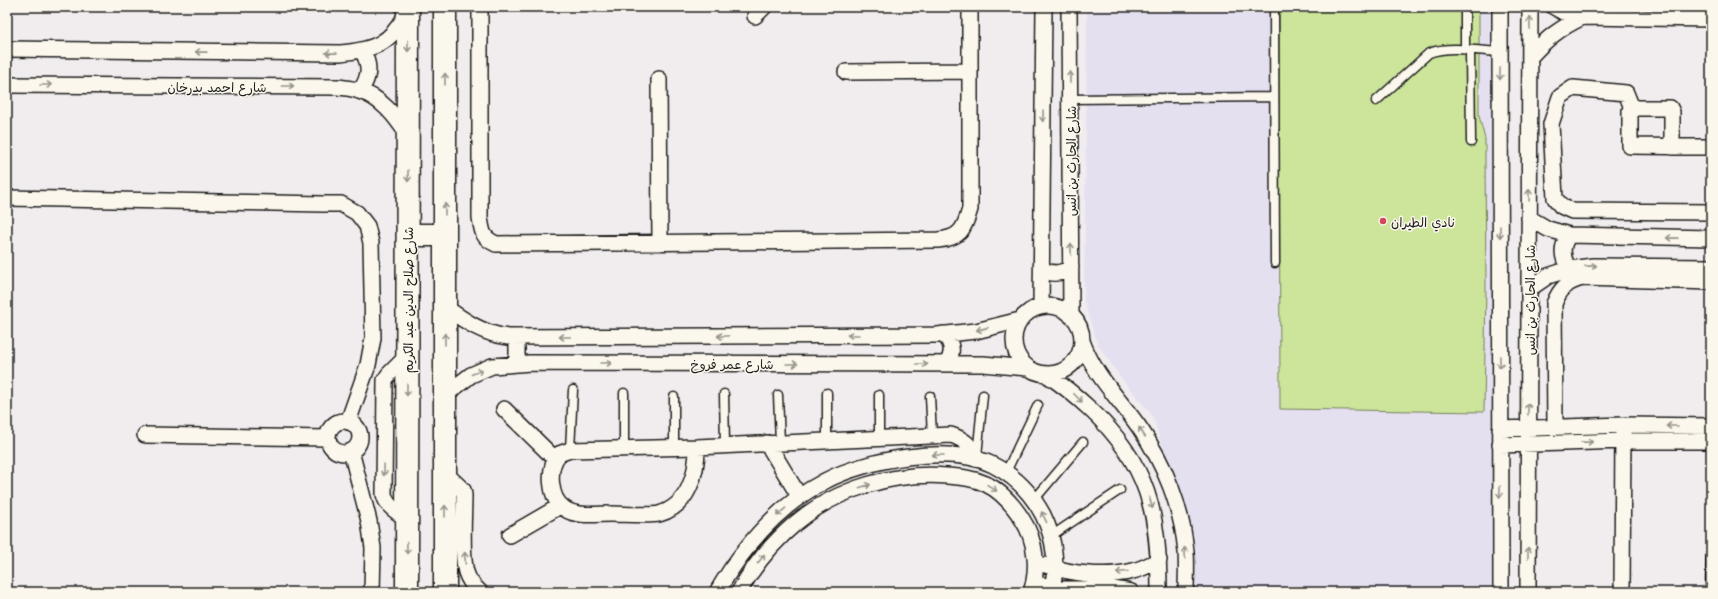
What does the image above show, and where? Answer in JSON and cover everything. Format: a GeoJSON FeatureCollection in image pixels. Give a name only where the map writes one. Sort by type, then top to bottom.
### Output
{"type":"FeatureCollection","features":[{"type":"Feature","properties":{"kind":"main road"},"geometry":{"type":"LineString","coordinates":[[445,7],[445,592]]}},
{"type":"Feature","properties":{"kind":"main road","name":"شارع صلاح الدين عبد الكريم"},"geometry":{"type":"LineString","coordinates":[[407,592],[408,9]]}},
{"type":"Feature","properties":{"kind":"main road"},"geometry":{"type":"LineString","coordinates":[[408,235],[445,235]]}},
{"type":"Feature","properties":{"kind":"street"},"geometry":{"type":"LineString","coordinates":[[480,7],[480,217],[483,232],[488,240],[496,244],[948,239],[958,234],[966,224],[970,209],[970,7]]}},
{"type":"Feature","properties":{"kind":"street","name":"شارع الحارث بن انس"},"geometry":{"type":"LineString","coordinates":[[1041,307],[1044,7]]}},
{"type":"Feature","properties":{"kind":"street","name":"شارع الحارث بن انس"},"geometry":{"type":"LineString","coordinates":[[1069,7],[1071,316]]}},
{"type":"Feature","properties":{"kind":"street"},"geometry":{"type":"LineString","coordinates":[[1500,7],[1501,592]]}},
{"type":"Feature","properties":{"kind":"street","name":"شارع الحارث بن انس"},"geometry":{"type":"LineString","coordinates":[[1528,592],[1530,7]]}},
{"type":"Feature","properties":{"kind":"street"},"geometry":{"type":"LineString","coordinates":[[1554,7],[1563,12],[1583,17],[1631,13],[1711,19]]}},
{"type":"Feature","properties":{"kind":"street"},"geometry":{"type":"LineString","coordinates":[[7,49],[340,53],[362,51],[382,43],[398,29],[408,9]]}},
{"type":"Feature","properties":{"kind":"street"},"geometry":{"type":"LineString","coordinates":[[1530,57],[1551,36],[1563,27],[1583,17]]}},
{"type":"Feature","properties":{"kind":"street"},"geometry":{"type":"LineString","coordinates":[[360,91],[366,84],[369,67],[362,51]]}},
{"type":"Feature","properties":{"kind":"street"},"geometry":{"type":"LineString","coordinates":[[846,72],[970,71]]}},
{"type":"Feature","properties":{"kind":"street"},"geometry":{"type":"LineString","coordinates":[[659,80],[660,243]]}},
{"type":"Feature","properties":{"kind":"street","name":"شارع احمد بدرخان"},"geometry":{"type":"LineString","coordinates":[[7,85],[338,87],[360,91],[380,102],[396,117],[408,135]]}},
{"type":"Feature","properties":{"kind":"street"},"geometry":{"type":"LineString","coordinates":[[1632,108],[1626,93],[1573,88],[1560,97],[1552,124],[1555,198],[1561,206],[1572,211],[1711,212]]}},
{"type":"Feature","properties":{"kind":"street"},"geometry":{"type":"LineString","coordinates":[[1632,108],[1629,112],[1630,146],[1711,147]]}},
{"type":"Feature","properties":{"kind":"street"},"geometry":{"type":"LineString","coordinates":[[1632,108],[1670,108],[1672,112],[1672,146]]}},
{"type":"Feature","properties":{"kind":"street"},"geometry":{"type":"LineString","coordinates":[[7,198],[341,204],[357,212],[367,226],[371,243],[372,338],[368,365],[352,424],[360,436],[354,448],[370,521],[373,548],[372,592]]}},
{"type":"Feature","properties":{"kind":"street"},"geometry":{"type":"LineString","coordinates":[[1529,218],[1548,229],[1569,235],[1711,238]]}},
{"type":"Feature","properties":{"kind":"street"},"geometry":{"type":"LineString","coordinates":[[1569,235],[1564,244],[1563,254],[1570,269]]}},
{"type":"Feature","properties":{"kind":"street"},"geometry":{"type":"LineString","coordinates":[[1529,289],[1548,276],[1570,269],[1593,266],[1711,267]]}},
{"type":"Feature","properties":{"kind":"street"},"geometry":{"type":"LineString","coordinates":[[1042,269],[1052,273],[1057,273],[1071,267]]}},
{"type":"Feature","properties":{"kind":"street"},"geometry":{"type":"LineString","coordinates":[[1555,426],[1554,304],[1558,294],[1564,286],[1574,280],[1584,278],[1711,282]]}},
{"type":"Feature","properties":{"kind":"street","name":"شارع عمر فروخ"},"geometry":{"type":"LineString","coordinates":[[445,307],[479,329],[494,335],[517,337],[943,334],[976,331],[1020,320]]}},
{"type":"Feature","properties":{"kind":"street"},"geometry":{"type":"LineString","coordinates":[[1159,592],[1159,560],[1152,505],[1143,481],[1132,459],[1118,438],[1074,393],[1047,375],[1037,373],[1027,368],[1020,360],[1014,345],[1015,329],[1020,320],[1033,309],[1041,307],[1057,308],[1071,316],[1079,327],[1082,341],[1096,371],[1139,428],[1154,451],[1166,476],[1175,501],[1182,528],[1186,553],[1186,592]]}},
{"type":"Feature","properties":{"kind":"street"},"geometry":{"type":"LineString","coordinates":[[943,334],[950,342],[952,351],[946,364]]}},
{"type":"Feature","properties":{"kind":"street"},"geometry":{"type":"LineString","coordinates":[[517,337],[517,364]]}},
{"type":"Feature","properties":{"kind":"street"},"geometry":{"type":"LineString","coordinates":[[1047,375],[1063,371],[1075,361],[1080,352],[1082,341]]}},
{"type":"Feature","properties":{"kind":"street"},"geometry":{"type":"LineString","coordinates":[[406,519],[389,506],[385,500],[384,428],[385,380],[407,356]]}},
{"type":"Feature","properties":{"kind":"street","name":"شارع عمر فروخ"},"geometry":{"type":"LineString","coordinates":[[445,395],[471,375],[492,366],[517,364],[983,364],[1027,368]]}},
{"type":"Feature","properties":{"kind":"street"},"geometry":{"type":"LineString","coordinates":[[504,409],[555,459]]}},
{"type":"Feature","properties":{"kind":"street"},"geometry":{"type":"LineString","coordinates":[[384,428],[336,423],[331,427],[328,438],[329,444],[338,452],[344,453],[354,448],[384,445]]}},
{"type":"Feature","properties":{"kind":"street"},"geometry":{"type":"LineString","coordinates":[[1500,429],[1555,426],[1623,425],[1711,426]]}},
{"type":"Feature","properties":{"kind":"street"},"geometry":{"type":"LineString","coordinates":[[1622,592],[1623,425]]}},
{"type":"Feature","properties":{"kind":"street"},"geometry":{"type":"LineString","coordinates":[[145,435],[328,438]]}},
{"type":"Feature","properties":{"kind":"street"},"geometry":{"type":"LineString","coordinates":[[697,447],[696,470],[688,491],[676,504],[659,514],[579,514],[572,513],[560,506],[556,500],[552,483],[553,465],[559,454],[570,450],[697,447],[951,435],[962,439],[972,447],[977,459]]}},
{"type":"Feature","properties":{"kind":"street"},"geometry":{"type":"LineString","coordinates":[[1500,444],[1623,441],[1711,441]]}},
{"type":"Feature","properties":{"kind":"street"},"geometry":{"type":"LineString","coordinates":[[774,443],[800,496]]}},
{"type":"Feature","properties":{"kind":"street"},"geometry":{"type":"LineString","coordinates":[[717,592],[728,573],[749,545],[772,519],[800,496],[833,477],[855,468],[884,460],[915,456],[946,455],[977,459],[992,464],[1006,472],[1018,482],[1034,500],[1046,521],[1052,536],[1055,568],[1051,591]]}},
{"type":"Feature","properties":{"kind":"street"},"geometry":{"type":"LineString","coordinates":[[445,473],[463,490],[464,560],[466,572],[471,582],[480,592]]}},
{"type":"Feature","properties":{"kind":"street"},"geometry":{"type":"LineString","coordinates":[[739,592],[749,575],[771,546],[798,521],[828,502],[861,487],[896,478],[932,474],[968,477],[986,484],[1002,495],[1019,514],[1026,524],[1036,562],[1032,587],[1051,591],[1093,591],[1113,589],[1131,592]]}},
{"type":"Feature","properties":{"kind":"street"},"geometry":{"type":"LineString","coordinates":[[510,535],[560,506]]}},
{"type":"Feature","properties":{"kind":"street"},"geometry":{"type":"LineString","coordinates":[[1036,562],[1055,568],[1082,573],[1104,574],[1135,570],[1159,560]]}},
{"type":"Feature","properties":{"kind":"lane"},"geometry":{"type":"LineString","coordinates":[[1274,7],[1275,263]]}},
{"type":"Feature","properties":{"kind":"lane"},"geometry":{"type":"LineString","coordinates":[[1465,7],[1471,142]]}},
{"type":"Feature","properties":{"kind":"lane"},"geometry":{"type":"LineString","coordinates":[[1376,101],[1429,53],[1439,50],[1500,52]]}},
{"type":"Feature","properties":{"kind":"lane"},"geometry":{"type":"LineString","coordinates":[[1070,99],[1274,97]]}},
{"type":"Feature","properties":{"kind":"lane"},"geometry":{"type":"LineString","coordinates":[[570,450],[573,390]]}},
{"type":"Feature","properties":{"kind":"lane"},"geometry":{"type":"LineString","coordinates":[[624,393],[624,449]]}},
{"type":"Feature","properties":{"kind":"lane"},"geometry":{"type":"LineString","coordinates":[[827,440],[828,393]]}},
{"type":"Feature","properties":{"kind":"lane"},"geometry":{"type":"LineString","coordinates":[[724,394],[725,445]]}},
{"type":"Feature","properties":{"kind":"lane"},"geometry":{"type":"LineString","coordinates":[[774,443],[778,395]]}},
{"type":"Feature","properties":{"kind":"lane"},"geometry":{"type":"LineString","coordinates":[[879,395],[879,438]]}},
{"type":"Feature","properties":{"kind":"lane"},"geometry":{"type":"LineString","coordinates":[[977,459],[983,395]]}},
{"type":"Feature","properties":{"kind":"lane"},"geometry":{"type":"LineString","coordinates":[[930,396],[932,436]]}},
{"type":"Feature","properties":{"kind":"lane"},"geometry":{"type":"LineString","coordinates":[[674,397],[674,447]]}},
{"type":"Feature","properties":{"kind":"lane"},"geometry":{"type":"LineString","coordinates":[[1006,472],[1038,405]]}},
{"type":"Feature","properties":{"kind":"lane"},"geometry":{"type":"LineString","coordinates":[[1034,500],[1083,442]]}},
{"type":"Feature","properties":{"kind":"lane"},"geometry":{"type":"LineString","coordinates":[[1052,536],[1120,490]]}},
{"type":"Feature","properties":{"kind":"lane"},"geometry":{"type":"LineString","coordinates":[[1710,592],[1711,553]]}},
{"type":"Feature","properties":{"kind":"shaded area"},"geometry":{"type":"Polygon","coordinates":[[[1087,7],[1494,7],[1495,592],[1194,592],[1194,544],[1152,415],[1120,377],[1098,345],[1084,302],[1087,7]]]}},
{"type":"Feature","properties":{"kind":"green space","name":"نادي الطيران"},"geometry":{"type":"Polygon","coordinates":[[[1279,7],[1479,7],[1479,116],[1485,139],[1486,285],[1484,412],[1280,409],[1279,7]]]}},
{"type":"Feature","properties":{"kind":"place","name":"نادي الطيران"},"geometry":{"type":"Point","coordinates":[1383,221]}}]}
